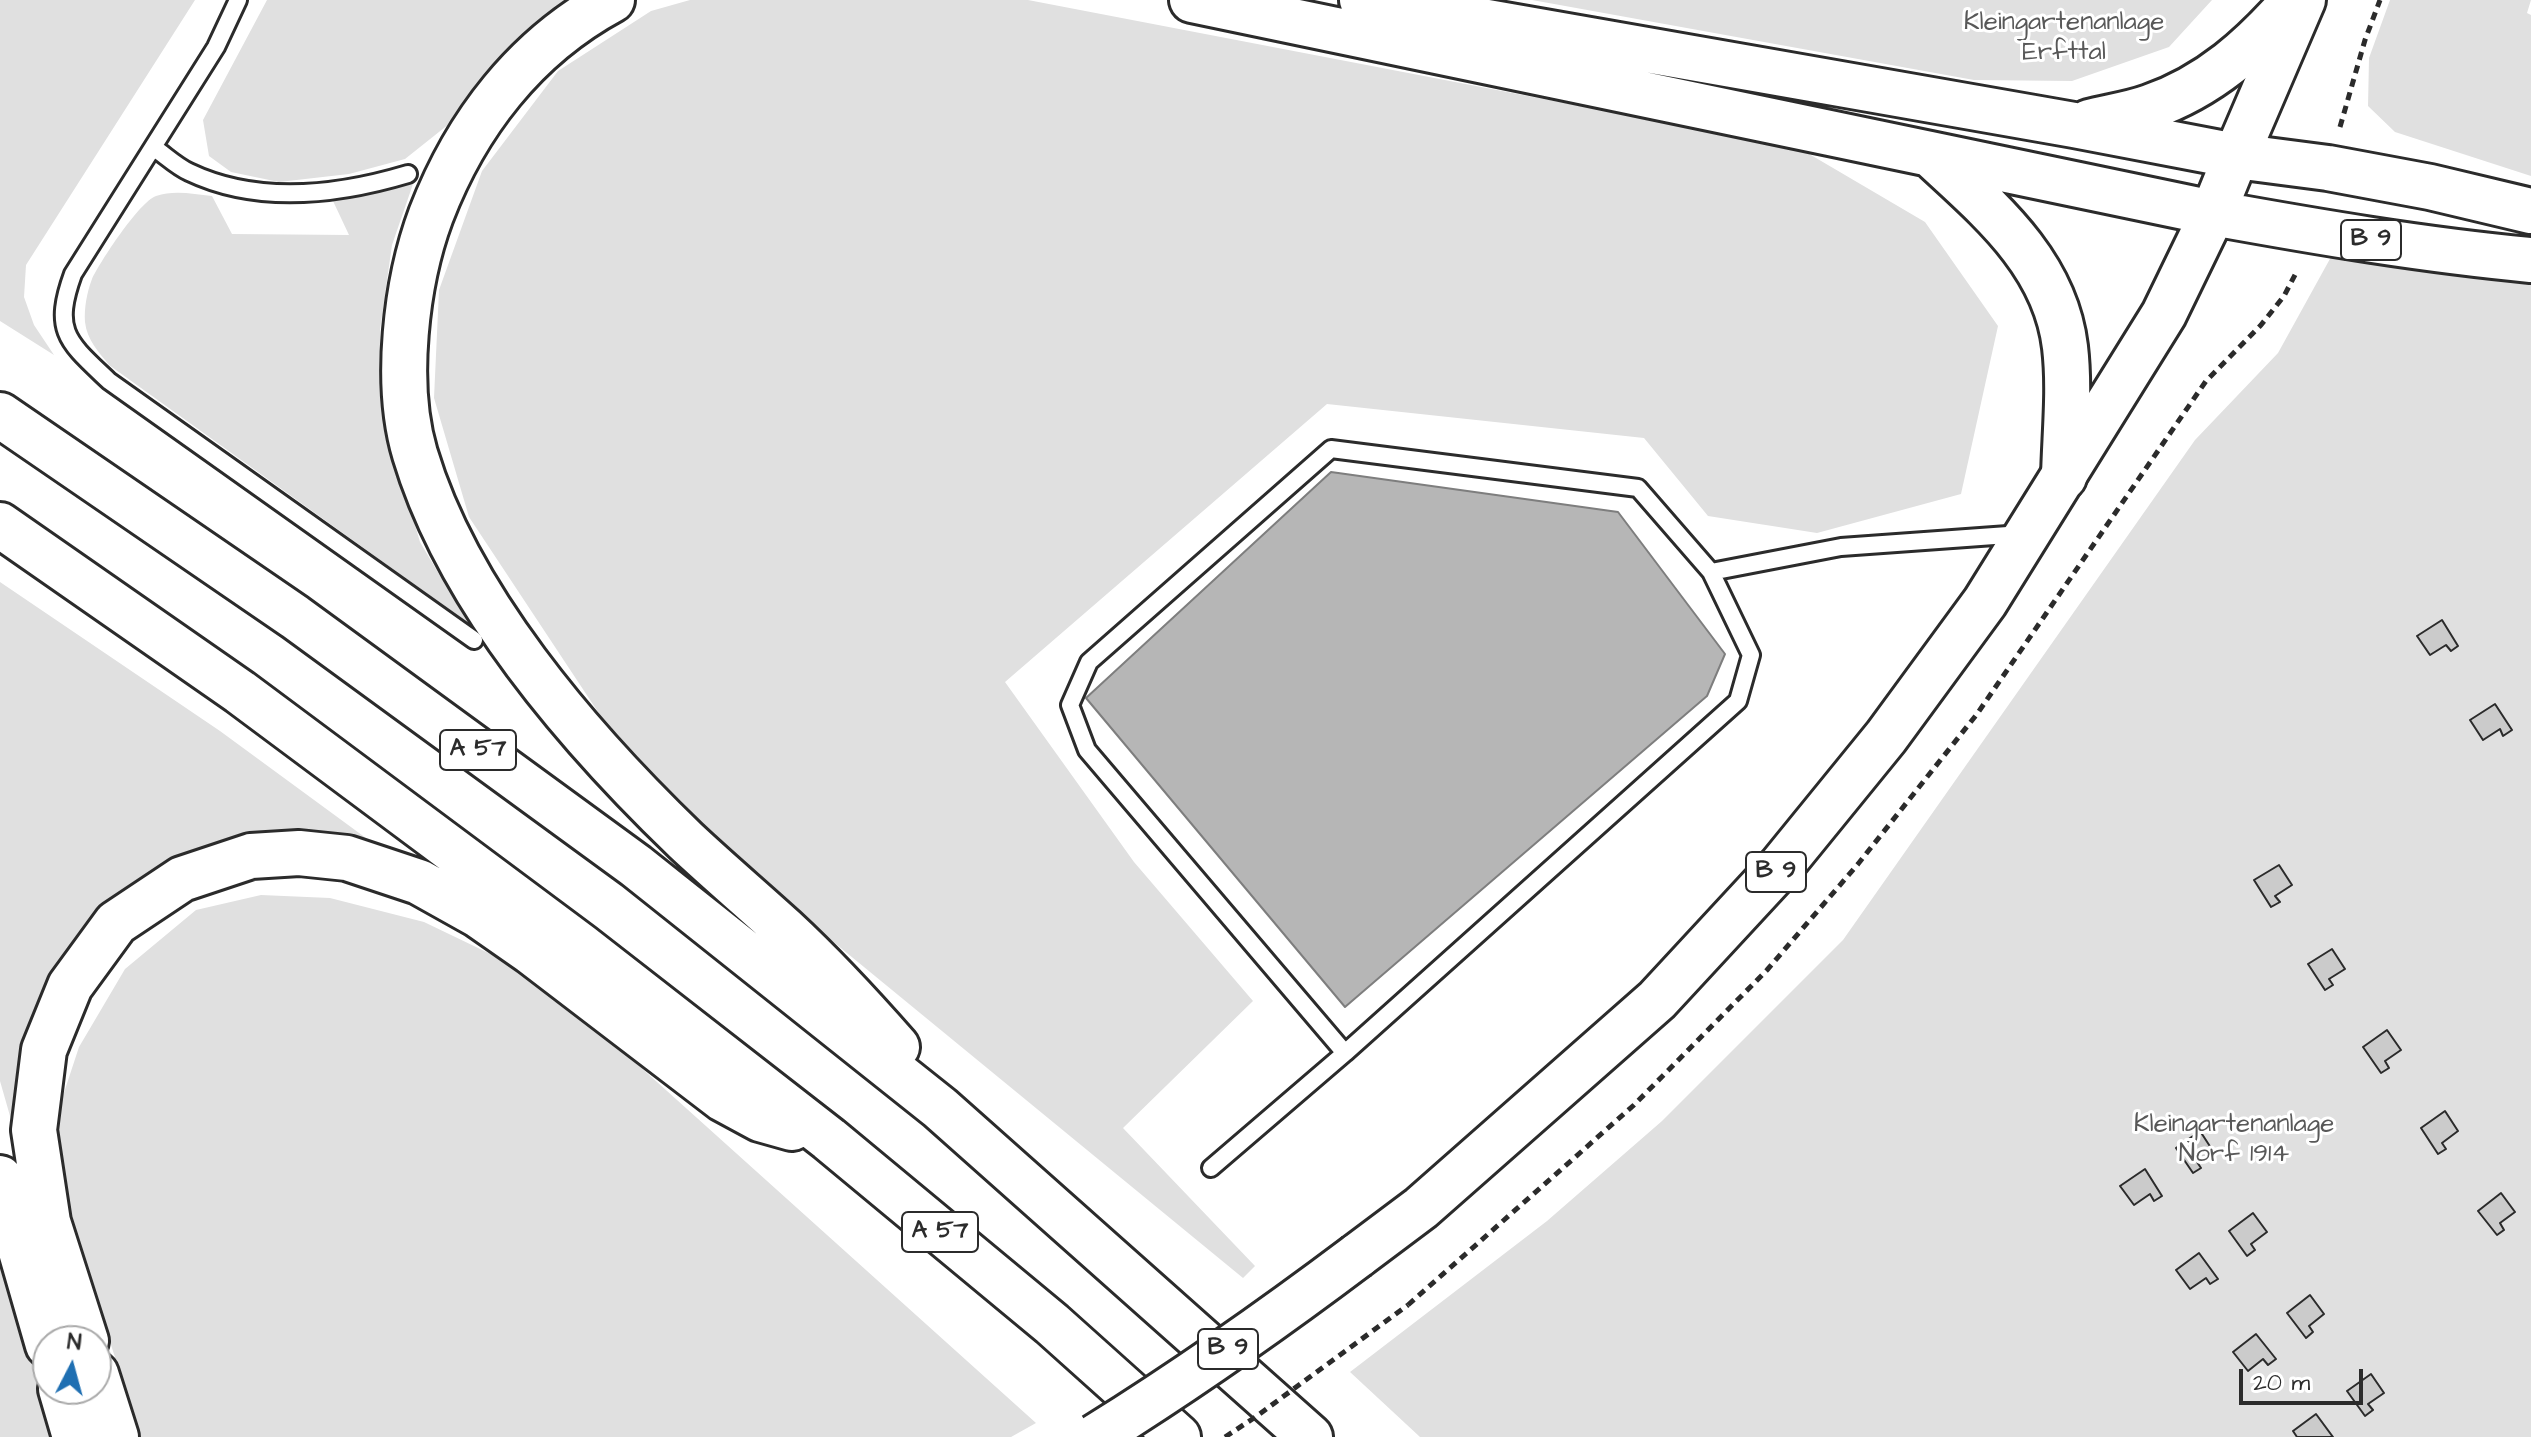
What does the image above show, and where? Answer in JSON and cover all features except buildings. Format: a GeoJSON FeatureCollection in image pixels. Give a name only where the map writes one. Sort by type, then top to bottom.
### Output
{"type":"FeatureCollection","features":[{"type":"Feature","properties":{"kind":"main road"},"geometry":{"type":"LineString","coordinates":[[612,0],[545,45],[507,84],[458,153],[441,189],[422,240],[404,352],[414,450],[444,532],[463,567],[560,706],[686,841],[787,932],[867,1012],[907,1058],[940,1108]]}},
{"type":"Feature","properties":{"kind":"main road"},"geometry":{"type":"LineString","coordinates":[[1192,0],[2213,213]]}},
{"type":"Feature","properties":{"kind":"main road"},"geometry":{"type":"LineString","coordinates":[[1362,0],[2236,156],[2303,0]]}},
{"type":"Feature","properties":{"kind":"main road"},"geometry":{"type":"LineString","coordinates":[[2074,125],[2148,108],[2189,91],[2240,57],[2263,37],[2294,0]]}},
{"type":"Feature","properties":{"kind":"main road"},"geometry":{"type":"LineString","coordinates":[[1928,152],[2016,237],[2039,270],[2049,292],[2059,316],[2065,346],[2064,477]]}},
{"type":"Feature","properties":{"kind":"main road","name":"B 9"},"geometry":{"type":"LineString","coordinates":[[1095,1437],[1158,1398],[1301,1298],[1421,1208],[1668,989],[1781,866],[1886,737],[1985,602],[2164,314],[2213,213],[2236,156],[2328,168],[2430,187],[2531,211]]}},
{"type":"Feature","properties":{"kind":"main road","name":"B 9"},"geometry":{"type":"LineString","coordinates":[[2213,213],[2449,252],[2531,260]]}},
{"type":"Feature","properties":{"kind":"main road","name":"A 57"},"geometry":{"type":"LineString","coordinates":[[0,415],[295,617],[636,866],[940,1108],[1310,1437]]}},
{"type":"Feature","properties":{"kind":"main road","name":"A 57"},"geometry":{"type":"LineString","coordinates":[[0,525],[240,692],[581,946],[829,1139],[1052,1324],[1178,1437]]}},
{"type":"Feature","properties":{"kind":"main road"},"geometry":{"type":"LineString","coordinates":[[81,1325],[48,1222],[34,1130],[44,1050],[70,986],[116,923],[182,879],[251,856],[299,853],[347,858],[419,882],[478,915],[531,952],[723,1099],[760,1119],[829,1139]]}},
{"type":"Feature","properties":{"kind":"main road"},"geometry":{"type":"LineString","coordinates":[[0,1178],[42,1325]]}},
{"type":"Feature","properties":{"kind":"main road"},"geometry":{"type":"LineString","coordinates":[[66,1405],[75,1437]]}},
{"type":"Feature","properties":{"kind":"main road"},"geometry":{"type":"LineString","coordinates":[[106,1405],[116,1437]]}},
{"type":"Feature","properties":{"kind":"lane"},"geometry":{"type":"LineString","coordinates":[[238,0],[216,47],[73,274],[64,299],[62,323],[77,351],[109,381],[474,640]]}},
{"type":"Feature","properties":{"kind":"lane"},"geometry":{"type":"LineString","coordinates":[[153,147],[188,171],[241,190],[303,194],[364,187],[408,174]]}},
{"type":"Feature","properties":{"kind":"lane"},"geometry":{"type":"LineString","coordinates":[[1211,1168],[1345,1053],[1738,701],[1751,655],[1711,572],[1638,488],[1331,449],[1089,662],[1070,705],[1087,750],[1345,1053]]}},
{"type":"Feature","properties":{"kind":"lane"},"geometry":{"type":"LineString","coordinates":[[1711,572],[1841,547],[2028,534]]}},
{"type":"Feature","properties":{"kind":"path"},"geometry":{"type":"LineString","coordinates":[[1225,1437],[1408,1305]]}},
{"type":"Feature","properties":{"kind":"green space"},"geometry":{"type":"Polygon","coordinates":[[[0,0],[195,0],[26,265],[24,297],[34,325],[54,355],[0,321],[0,0]]]}},
{"type":"Feature","properties":{"kind":"green space"},"geometry":{"type":"Polygon","coordinates":[[[267,0],[576,0],[492,69],[449,124],[405,159],[349,174],[279,182],[231,172],[209,156],[203,120],[267,0]]]}},
{"type":"Feature","properties":{"kind":"green space"},"geometry":{"type":"Polygon","coordinates":[[[690,0],[1028,0],[1799,148],[1925,222],[1998,326],[1961,494],[1817,533],[1708,516],[1644,438],[1327,404],[1005,682],[1134,862],[1253,1001],[1123,1128],[1255,1266],[1243,1278],[736,862],[602,718],[469,517],[434,398],[439,290],[482,171],[558,71],[651,11],[690,0]]]}},
{"type":"Feature","properties":{"kind":"green space","name":"Kleingartenanlage Erfttal"},"geometry":{"type":"Polygon","coordinates":[[[1532,0],[2212,0],[2169,47],[2072,81],[1974,80],[1532,0]]]}},
{"type":"Feature","properties":{"kind":"green space"},"geometry":{"type":"Polygon","coordinates":[[[2390,0],[2531,0],[2527,13],[2531,15],[2531,176],[2395,132],[2368,106],[2369,58],[2390,0]]]}},
{"type":"Feature","properties":{"kind":"green space"},"geometry":{"type":"Polygon","coordinates":[[[413,184],[392,245],[380,330],[382,413],[420,542],[468,623],[109,365],[91,340],[85,322],[87,295],[96,271],[130,220],[156,196],[177,193],[212,196],[232,234],[349,235],[333,201],[413,184]]]}},
{"type":"Feature","properties":{"kind":"green space","name":"Kleingartenanlage Norf 1914"},"geometry":{"type":"Polygon","coordinates":[[[2331,257],[2531,285],[2531,1437],[1420,1437],[1350,1372],[1547,1221],[1662,1121],[1843,940],[2195,440],[2278,353],[2331,257]]]}},
{"type":"Feature","properties":{"kind":"green space"},"geometry":{"type":"Polygon","coordinates":[[[0,582],[220,731],[370,841],[337,835],[92,929],[26,1172],[0,1081],[0,582]]]}},
{"type":"Feature","properties":{"kind":"green space"},"geometry":{"type":"Polygon","coordinates":[[[261,895],[330,898],[424,922],[501,959],[607,1037],[1036,1423],[1011,1437],[141,1437],[112,1348],[112,1325],[104,1325],[68,1213],[51,1132],[79,1047],[125,969],[196,910],[261,895]]]}},
{"type":"Feature","properties":{"kind":"green space"},"geometry":{"type":"Polygon","coordinates":[[[0,1241],[32,1357],[32,1405],[45,1405],[54,1437],[0,1437],[0,1241]]]}},
{"type":"Feature","properties":{"kind":"shaded area"},"geometry":{"type":"Polygon","coordinates":[[[1331,472],[1618,512],[1725,654],[1707,696],[1345,1007],[1086,698],[1331,472]]]}}]}
